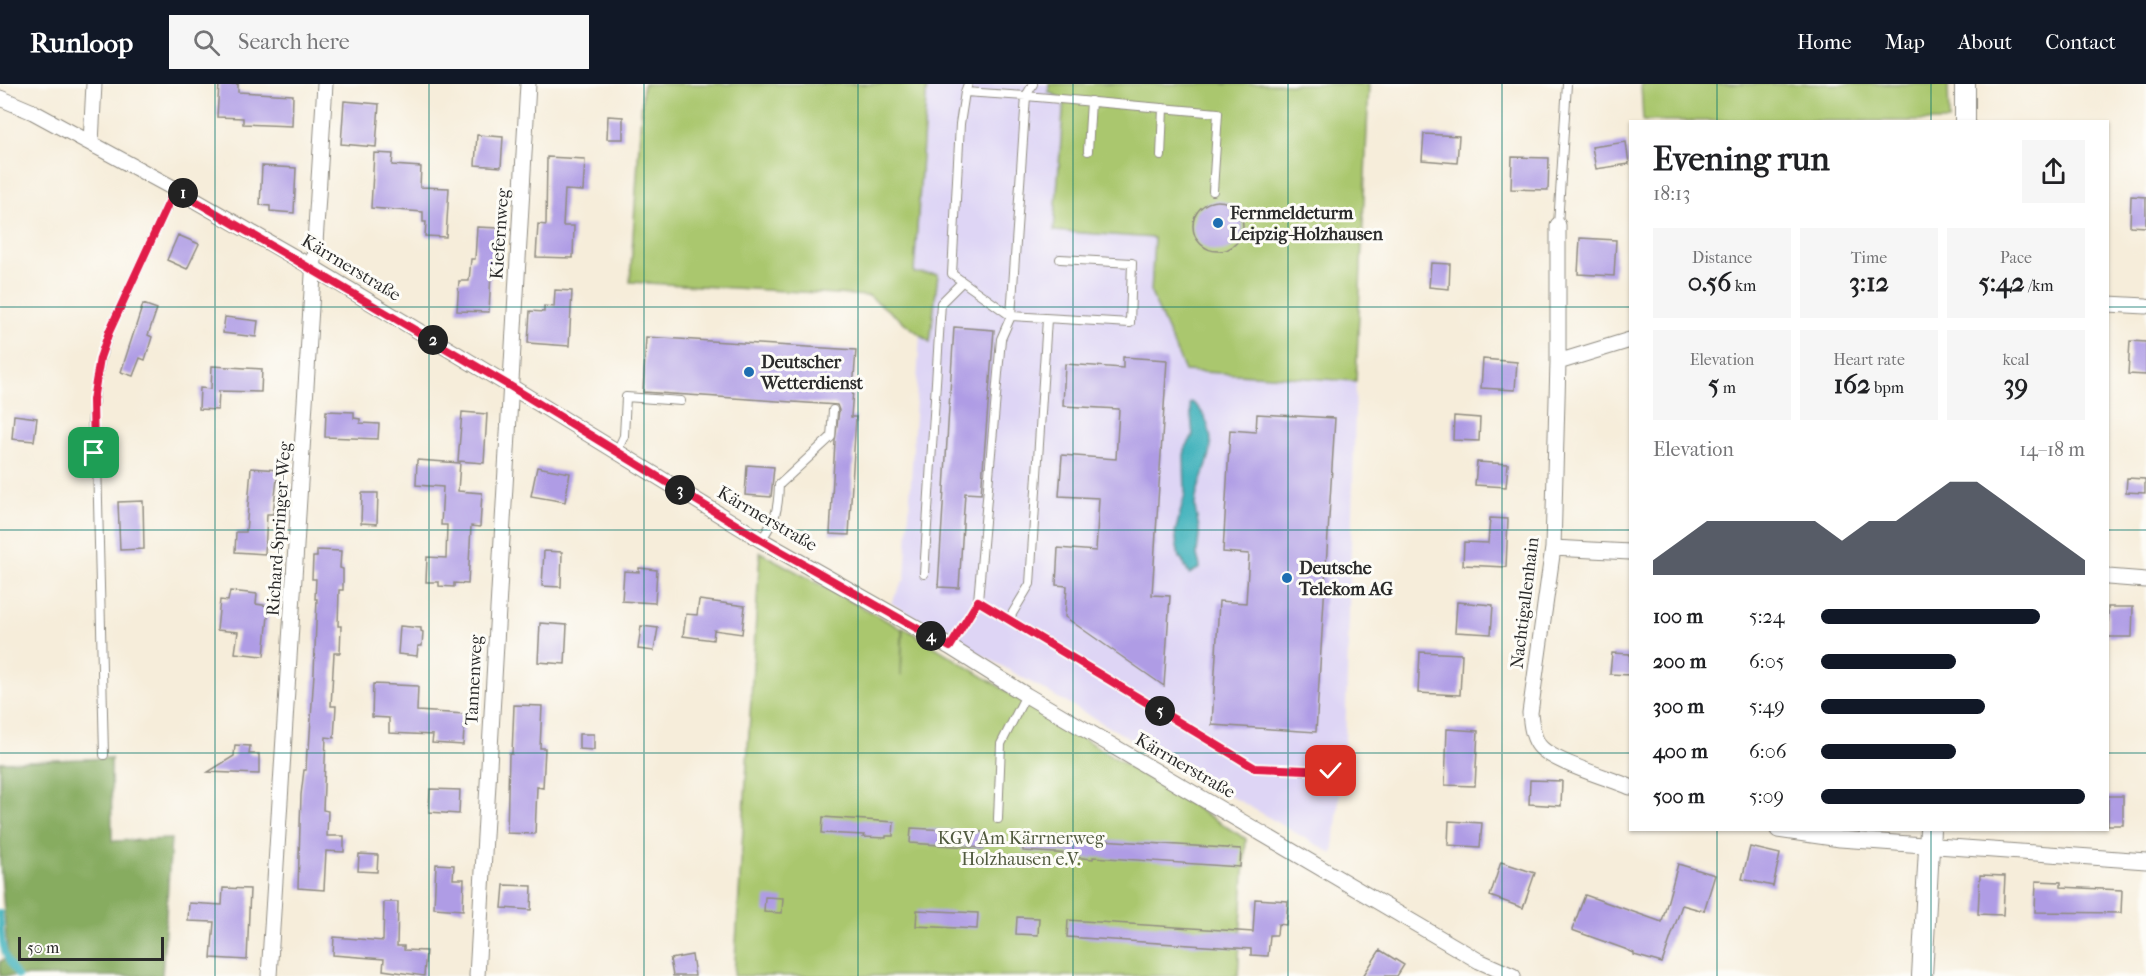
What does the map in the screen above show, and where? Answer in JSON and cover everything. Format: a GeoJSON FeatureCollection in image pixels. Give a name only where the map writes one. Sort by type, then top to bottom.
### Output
{"type":"FeatureCollection","features":[{"type":"Feature","properties":{"kind":"street"},"geometry":{"type":"LineString","coordinates":[[91,143],[94,84]]}},
{"type":"Feature","properties":{"kind":"street","name":"Richard-Springer-Weg"},"geometry":{"type":"LineString","coordinates":[[269,976],[325,84]]}},
{"type":"Feature","properties":{"kind":"street","name":"Kiefernweg"},"geometry":{"type":"LineString","coordinates":[[510,386],[528,84]]}},
{"type":"Feature","properties":{"kind":"street"},"geometry":{"type":"LineString","coordinates":[[1965,84],[1965,120]]}},
{"type":"Feature","properties":{"kind":"street","name":"Kärrnerstraße"},"geometry":{"type":"LineString","coordinates":[[0,98],[33,112],[91,143],[315,269],[761,540],[950,647],[1026,696],[1479,962],[1513,976]]}},
{"type":"Feature","properties":{"kind":"street","name":"Nachtigallenhain"},"geometry":{"type":"LineString","coordinates":[[1558,225],[1558,362],[1553,548],[1530,713],[1532,733],[1538,746],[1550,756],[1629,787]]}},
{"type":"Feature","properties":{"kind":"street"},"geometry":{"type":"LineString","coordinates":[[2109,304],[2146,306]]}},
{"type":"Feature","properties":{"kind":"street"},"geometry":{"type":"LineString","coordinates":[[1558,362],[1629,340]]}},
{"type":"Feature","properties":{"kind":"street","name":"Tannenweg"},"geometry":{"type":"LineString","coordinates":[[477,976],[510,386]]}},
{"type":"Feature","properties":{"kind":"street"},"geometry":{"type":"LineString","coordinates":[[1553,548],[1629,552]]}},
{"type":"Feature","properties":{"kind":"street"},"geometry":{"type":"LineString","coordinates":[[2109,578],[2146,580]]}},
{"type":"Feature","properties":{"kind":"street"},"geometry":{"type":"LineString","coordinates":[[1785,831],[1840,839],[1930,837],[2146,861]]}},
{"type":"Feature","properties":{"kind":"street"},"geometry":{"type":"LineString","coordinates":[[1922,976],[1930,837]]}},
{"type":"Feature","properties":{"kind":"lane"},"geometry":{"type":"LineString","coordinates":[[950,647],[978,601],[1001,339],[1011,316],[1026,96],[1033,84]]}},
{"type":"Feature","properties":{"kind":"lane"},"geometry":{"type":"LineString","coordinates":[[1558,225],[1567,84]]}},
{"type":"Feature","properties":{"kind":"lane"},"geometry":{"type":"LineString","coordinates":[[1060,259],[1132,262],[1130,323],[1011,316],[951,274],[960,124],[967,88],[1026,96],[1218,113],[1213,191]]}},
{"type":"Feature","properties":{"kind":"lane"},"geometry":{"type":"LineString","coordinates":[[1088,151],[1091,101]]}},
{"type":"Feature","properties":{"kind":"lane"},"geometry":{"type":"LineString","coordinates":[[1161,156],[1163,108]]}},
{"type":"Feature","properties":{"kind":"lane"},"geometry":{"type":"LineString","coordinates":[[104,755],[97,459],[94,453],[93,400],[100,358],[109,332],[175,189]]}},
{"type":"Feature","properties":{"kind":"lane"},"geometry":{"type":"LineString","coordinates":[[924,574],[941,303],[962,282]]}},
{"type":"Feature","properties":{"kind":"lane"},"geometry":{"type":"LineString","coordinates":[[1009,619],[1030,584],[1047,319]]}},
{"type":"Feature","properties":{"kind":"lane"},"geometry":{"type":"LineString","coordinates":[[616,451],[624,436],[626,397],[681,401]]}},
{"type":"Feature","properties":{"kind":"lane"},"geometry":{"type":"LineString","coordinates":[[761,540],[774,522],[778,511],[779,485],[831,437],[833,410]]}},
{"type":"Feature","properties":{"kind":"lane"},"geometry":{"type":"LineString","coordinates":[[978,601],[1255,768],[1331,771]]}},
{"type":"Feature","properties":{"kind":"lane"},"geometry":{"type":"LineString","coordinates":[[998,819],[1001,744],[1026,696]]}},
{"type":"Feature","properties":{"kind":"shaded area","name":"Deutsche Telekom AG"},"geometry":{"type":"Polygon","coordinates":[[[928,84],[1369,84],[1356,381],[1345,744],[1333,854],[891,603],[905,578],[920,334],[914,273],[928,84]]]}},
{"type":"Feature","properties":{"kind":"green space"},"geometry":{"type":"Polygon","coordinates":[[[643,84],[927,84],[914,273],[938,274],[930,342],[869,296],[630,282],[643,84]]]}},
{"type":"Feature","properties":{"kind":"green space"},"geometry":{"type":"Polygon","coordinates":[[[1049,84],[1369,84],[1356,381],[1185,371],[1151,293],[1154,238],[1054,231],[1064,100],[1049,92],[1049,84]]]}},
{"type":"Feature","properties":{"kind":"green space"},"geometry":{"type":"Polygon","coordinates":[[[1641,84],[1948,84],[1949,120],[1643,120],[1641,84]]]}},
{"type":"Feature","properties":{"kind":"green space","name":"KGV Am Kärrnerweg Holzhausen e.V."},"geometry":{"type":"Polygon","coordinates":[[[760,552],[902,629],[901,676],[903,627],[1246,839],[1238,976],[734,976],[760,552]]]}},
{"type":"Feature","properties":{"kind":"green space"},"geometry":{"type":"Polygon","coordinates":[[[111,758],[112,841],[171,839],[162,976],[0,976],[0,961],[8,959],[0,861],[0,762],[111,758]]]}},
{"type":"Feature","properties":{"kind":"water"},"geometry":{"type":"Polygon","coordinates":[[[1192,402],[1203,414],[1209,429],[1211,445],[1195,505],[1199,532],[1197,555],[1200,568],[1189,574],[1179,558],[1175,533],[1185,494],[1184,455],[1193,436],[1190,403],[1192,402]]]}},
{"type":"Feature","properties":{"kind":"building"},"geometry":{"type":"Polygon","coordinates":[[[219,84],[238,84],[238,92],[293,95],[292,126],[243,124],[243,118],[217,117],[219,84]]]}},
{"type":"Feature","properties":{"kind":"building"},"geometry":{"type":"Polygon","coordinates":[[[344,101],[379,104],[376,147],[341,144],[344,101]]]}},
{"type":"Feature","properties":{"kind":"building"},"geometry":{"type":"Polygon","coordinates":[[[608,116],[623,117],[623,139],[607,139],[608,116]]]}},
{"type":"Feature","properties":{"kind":"building"},"geometry":{"type":"Polygon","coordinates":[[[1424,134],[1459,136],[1457,163],[1422,160],[1424,134]]]}},
{"type":"Feature","properties":{"kind":"building"},"geometry":{"type":"Polygon","coordinates":[[[477,135],[503,137],[501,167],[475,165],[477,135]]]}},
{"type":"Feature","properties":{"kind":"building"},"geometry":{"type":"Polygon","coordinates":[[[1626,142],[1629,164],[1596,169],[1592,147],[1626,142]]]}},
{"type":"Feature","properties":{"kind":"building"},"geometry":{"type":"Polygon","coordinates":[[[374,153],[393,154],[392,165],[421,167],[420,187],[449,188],[446,237],[425,236],[426,222],[423,222],[423,212],[371,208],[374,153]]]}},
{"type":"Feature","properties":{"kind":"building"},"geometry":{"type":"Polygon","coordinates":[[[547,157],[585,159],[583,191],[565,190],[563,226],[574,226],[573,258],[536,257],[538,224],[546,225],[547,157]]]}},
{"type":"Feature","properties":{"kind":"building"},"geometry":{"type":"Polygon","coordinates":[[[1512,157],[1549,158],[1548,190],[1511,189],[1512,157]]]}},
{"type":"Feature","properties":{"kind":"building"},"geometry":{"type":"Polygon","coordinates":[[[262,166],[296,168],[294,213],[270,211],[270,206],[260,205],[262,166]]]}},
{"type":"Feature","properties":{"kind":"building"},"geometry":{"type":"Polygon","coordinates":[[[2131,196],[2146,197],[2146,227],[2130,226],[2131,196]]]}},
{"type":"Feature","properties":{"kind":"building"},"geometry":{"type":"Polygon","coordinates":[[[1213,201],[1223,201],[1236,208],[1243,221],[1243,231],[1236,244],[1223,251],[1213,251],[1204,247],[1197,240],[1193,231],[1193,221],[1197,212],[1204,205],[1213,201]]]}},
{"type":"Feature","properties":{"kind":"building"},"geometry":{"type":"Polygon","coordinates":[[[477,227],[499,228],[496,274],[491,273],[489,312],[457,311],[459,281],[469,281],[471,259],[475,259],[477,227]]]}},
{"type":"Feature","properties":{"kind":"building"},"geometry":{"type":"Polygon","coordinates":[[[178,235],[199,244],[187,269],[167,260],[178,235]]]}},
{"type":"Feature","properties":{"kind":"building"},"geometry":{"type":"Polygon","coordinates":[[[1580,238],[1616,240],[1614,276],[1578,274],[1580,238]]]}},
{"type":"Feature","properties":{"kind":"building"},"geometry":{"type":"Polygon","coordinates":[[[1431,263],[1450,264],[1449,289],[1429,287],[1431,263]]]}},
{"type":"Feature","properties":{"kind":"building"},"geometry":{"type":"Polygon","coordinates":[[[555,290],[572,291],[569,346],[528,343],[530,311],[544,312],[544,306],[554,307],[555,290]]]}},
{"type":"Feature","properties":{"kind":"building"},"geometry":{"type":"Polygon","coordinates":[[[143,304],[157,309],[148,335],[152,337],[145,360],[140,358],[133,376],[121,372],[143,304]]]}},
{"type":"Feature","properties":{"kind":"building"},"geometry":{"type":"Polygon","coordinates":[[[225,317],[258,321],[256,337],[223,333],[225,317]]]}},
{"type":"Feature","properties":{"kind":"building"},"geometry":{"type":"Polygon","coordinates":[[[954,327],[994,330],[981,494],[965,493],[959,588],[938,587],[954,327]]]}},
{"type":"Feature","properties":{"kind":"building","name":"Deutscher Wetterdienst"},"geometry":{"type":"Polygon","coordinates":[[[646,337],[856,350],[851,417],[856,417],[849,535],[830,534],[839,410],[837,405],[643,392],[646,337]]]}},
{"type":"Feature","properties":{"kind":"building"},"geometry":{"type":"Polygon","coordinates":[[[2130,341],[2146,342],[2146,375],[2128,374],[2130,341]]]}},
{"type":"Feature","properties":{"kind":"building"},"geometry":{"type":"Polygon","coordinates":[[[1123,357],[1167,360],[1152,595],[1170,596],[1164,686],[1065,617],[1067,586],[1056,585],[1058,548],[1096,551],[1099,498],[1059,496],[1062,455],[1116,459],[1119,409],[1063,406],[1065,364],[1123,368],[1123,357]]]}},
{"type":"Feature","properties":{"kind":"building"},"geometry":{"type":"Polygon","coordinates":[[[1483,359],[1517,362],[1515,390],[1481,388],[1483,359]]]}},
{"type":"Feature","properties":{"kind":"building"},"geometry":{"type":"Polygon","coordinates":[[[212,366],[262,369],[261,392],[219,391],[218,410],[199,409],[200,388],[211,389],[212,366]]]}},
{"type":"Feature","properties":{"kind":"building"},"geometry":{"type":"Polygon","coordinates":[[[326,411],[354,412],[354,418],[360,419],[360,423],[379,424],[378,439],[325,437],[326,411]]]}},
{"type":"Feature","properties":{"kind":"building"},"geometry":{"type":"Polygon","coordinates":[[[462,412],[487,414],[484,463],[458,461],[462,412]]]}},
{"type":"Feature","properties":{"kind":"building","name":"Deutsche Telekom AG"},"geometry":{"type":"Polygon","coordinates":[[[1257,414],[1335,418],[1316,732],[1212,725],[1219,601],[1246,603],[1249,554],[1223,552],[1230,430],[1256,432],[1257,414]]]}},
{"type":"Feature","properties":{"kind":"building"},"geometry":{"type":"Polygon","coordinates":[[[14,415],[37,418],[34,441],[12,439],[14,415]]]}},
{"type":"Feature","properties":{"kind":"building"},"geometry":{"type":"Polygon","coordinates":[[[1454,416],[1480,418],[1479,441],[1453,440],[1454,416]]]}},
{"type":"Feature","properties":{"kind":"building"},"geometry":{"type":"Polygon","coordinates":[[[417,460],[460,463],[458,491],[482,493],[480,527],[471,526],[468,584],[454,583],[454,587],[439,586],[439,582],[426,582],[427,557],[446,558],[447,525],[441,525],[443,487],[416,485],[417,460]]]}},
{"type":"Feature","properties":{"kind":"building"},"geometry":{"type":"Polygon","coordinates":[[[1477,462],[1508,464],[1506,487],[1475,485],[1477,462]]]}},
{"type":"Feature","properties":{"kind":"building"},"geometry":{"type":"Polygon","coordinates":[[[747,465],[774,467],[771,497],[745,495],[747,465]]]}},
{"type":"Feature","properties":{"kind":"building"},"geometry":{"type":"Polygon","coordinates":[[[537,467],[570,473],[565,502],[531,496],[537,467]]]}},
{"type":"Feature","properties":{"kind":"building"},"geometry":{"type":"Polygon","coordinates":[[[251,468],[278,470],[273,514],[267,514],[265,554],[235,552],[236,532],[246,532],[251,468]]]}},
{"type":"Feature","properties":{"kind":"building"},"geometry":{"type":"Polygon","coordinates":[[[2127,478],[2145,479],[2145,493],[2126,492],[2127,478]]]}},
{"type":"Feature","properties":{"kind":"building"},"geometry":{"type":"Polygon","coordinates":[[[362,493],[378,493],[377,524],[361,523],[362,493]]]}},
{"type":"Feature","properties":{"kind":"building"},"geometry":{"type":"Polygon","coordinates":[[[143,501],[144,549],[120,550],[118,502],[143,501]]]}},
{"type":"Feature","properties":{"kind":"building"},"geometry":{"type":"Polygon","coordinates":[[[1490,518],[1508,519],[1506,567],[1463,565],[1464,542],[1488,543],[1490,518]]]}},
{"type":"Feature","properties":{"kind":"building"},"geometry":{"type":"Polygon","coordinates":[[[317,550],[341,551],[340,568],[343,569],[343,590],[339,590],[340,653],[334,653],[331,706],[336,706],[334,738],[326,737],[323,810],[328,811],[327,836],[344,836],[344,852],[326,851],[324,890],[298,888],[301,795],[307,749],[309,749],[314,673],[317,599],[315,599],[316,579],[312,579],[313,557],[317,557],[317,550]]]}},
{"type":"Feature","properties":{"kind":"building"},"geometry":{"type":"Polygon","coordinates":[[[544,551],[562,552],[561,587],[542,586],[544,551]]]}},
{"type":"Feature","properties":{"kind":"building"},"geometry":{"type":"Polygon","coordinates":[[[639,568],[657,570],[655,603],[622,601],[624,571],[639,572],[639,568]]]}},
{"type":"Feature","properties":{"kind":"building"},"geometry":{"type":"Polygon","coordinates":[[[230,591],[257,594],[256,604],[269,606],[264,656],[235,653],[238,632],[217,630],[220,600],[228,601],[230,591]]]}},
{"type":"Feature","properties":{"kind":"building"},"geometry":{"type":"Polygon","coordinates":[[[699,600],[745,606],[742,634],[714,630],[713,640],[683,636],[686,614],[697,615],[699,600]]]}},
{"type":"Feature","properties":{"kind":"building"},"geometry":{"type":"Polygon","coordinates":[[[1457,602],[1493,605],[1491,634],[1455,632],[1457,602]]]}},
{"type":"Feature","properties":{"kind":"building"},"geometry":{"type":"Polygon","coordinates":[[[2109,607],[2133,607],[2132,637],[2109,637],[2109,607]]]}},
{"type":"Feature","properties":{"kind":"building"},"geometry":{"type":"Polygon","coordinates":[[[540,623],[567,625],[565,664],[538,662],[540,623]]]}},
{"type":"Feature","properties":{"kind":"building"},"geometry":{"type":"Polygon","coordinates":[[[400,626],[421,628],[422,646],[418,646],[417,656],[398,654],[400,626]]]}},
{"type":"Feature","properties":{"kind":"building"},"geometry":{"type":"Polygon","coordinates":[[[641,626],[658,628],[654,651],[638,649],[641,626]]]}},
{"type":"Feature","properties":{"kind":"building"},"geometry":{"type":"Polygon","coordinates":[[[1420,652],[1462,654],[1460,695],[1418,693],[1420,652]]]}},
{"type":"Feature","properties":{"kind":"building"},"geometry":{"type":"Polygon","coordinates":[[[1612,653],[1629,654],[1629,675],[1610,674],[1612,653]]]}},
{"type":"Feature","properties":{"kind":"building"},"geometry":{"type":"Polygon","coordinates":[[[373,684],[418,686],[417,711],[465,714],[463,745],[432,743],[433,735],[389,733],[389,718],[372,717],[373,684]]]}},
{"type":"Feature","properties":{"kind":"building"},"geometry":{"type":"Polygon","coordinates":[[[514,705],[542,706],[540,748],[545,748],[543,788],[537,787],[535,834],[507,833],[509,754],[512,754],[514,705]]]}},
{"type":"Feature","properties":{"kind":"building"},"geometry":{"type":"Polygon","coordinates":[[[1447,729],[1478,731],[1475,786],[1445,785],[1447,729]]]}},
{"type":"Feature","properties":{"kind":"building"},"geometry":{"type":"Polygon","coordinates":[[[579,734],[594,734],[594,750],[579,749],[579,734]]]}},
{"type":"Feature","properties":{"kind":"building"},"geometry":{"type":"Polygon","coordinates":[[[235,745],[250,746],[249,754],[259,754],[259,774],[208,772],[234,756],[235,745]]]}},
{"type":"Feature","properties":{"kind":"building"},"geometry":{"type":"Polygon","coordinates":[[[1530,780],[1562,781],[1561,806],[1529,804],[1530,780]]]}},
{"type":"Feature","properties":{"kind":"building"},"geometry":{"type":"Polygon","coordinates":[[[430,789],[460,790],[459,814],[429,812],[430,789]]]}},
{"type":"Feature","properties":{"kind":"building"},"geometry":{"type":"Polygon","coordinates":[[[2109,796],[2123,796],[2123,825],[2109,825],[2109,796]]]}},
{"type":"Feature","properties":{"kind":"building"},"geometry":{"type":"Polygon","coordinates":[[[823,817],[894,822],[893,836],[886,836],[886,838],[822,833],[823,817]]]}},
{"type":"Feature","properties":{"kind":"building"},"geometry":{"type":"Polygon","coordinates":[[[1449,821],[1482,823],[1480,847],[1448,845],[1449,821]]]}},
{"type":"Feature","properties":{"kind":"building"},"geometry":{"type":"Polygon","coordinates":[[[911,828],[984,832],[983,848],[910,843],[911,828]]]}},
{"type":"Feature","properties":{"kind":"building"},"geometry":{"type":"Polygon","coordinates":[[[1023,835],[1241,849],[1240,867],[1093,857],[1093,859],[1071,857],[1071,854],[1023,851],[1023,835]]]}},
{"type":"Feature","properties":{"kind":"building"},"geometry":{"type":"Polygon","coordinates":[[[1750,847],[1780,854],[1773,886],[1742,879],[1750,847]]]}},
{"type":"Feature","properties":{"kind":"building"},"geometry":{"type":"Polygon","coordinates":[[[359,854],[378,855],[377,872],[358,871],[359,854]]]}},
{"type":"Feature","properties":{"kind":"building"},"geometry":{"type":"Polygon","coordinates":[[[1501,862],[1535,873],[1523,908],[1490,896],[1501,862]]]}},
{"type":"Feature","properties":{"kind":"building"},"geometry":{"type":"Polygon","coordinates":[[[436,864],[454,865],[453,879],[464,879],[463,910],[434,908],[436,864]]]}},
{"type":"Feature","properties":{"kind":"building"},"geometry":{"type":"Polygon","coordinates":[[[1678,864],[1715,875],[1704,911],[1682,905],[1662,963],[1634,955],[1625,949],[1572,930],[1585,895],[1662,922],[1678,864]]]}},
{"type":"Feature","properties":{"kind":"building"},"geometry":{"type":"Polygon","coordinates":[[[1980,875],[2005,876],[2003,915],[1978,914],[1980,875]]]}},
{"type":"Feature","properties":{"kind":"building"},"geometry":{"type":"Polygon","coordinates":[[[2036,881],[2061,882],[2061,887],[2122,890],[2121,913],[2035,912],[2036,881]]]}},
{"type":"Feature","properties":{"kind":"building"},"geometry":{"type":"Polygon","coordinates":[[[504,885],[532,886],[531,910],[502,908],[504,885]]]}},
{"type":"Feature","properties":{"kind":"building"},"geometry":{"type":"Polygon","coordinates":[[[223,888],[250,889],[247,960],[211,958],[214,922],[188,921],[189,903],[222,905],[223,888]]]}},
{"type":"Feature","properties":{"kind":"building"},"geometry":{"type":"Polygon","coordinates":[[[765,897],[783,898],[782,913],[764,912],[765,897]]]}},
{"type":"Feature","properties":{"kind":"building"},"geometry":{"type":"Polygon","coordinates":[[[1255,899],[1288,901],[1286,925],[1278,924],[1277,935],[1270,935],[1268,956],[1251,955],[1251,949],[1067,937],[1068,920],[1253,932],[1255,899]]]}},
{"type":"Feature","properties":{"kind":"building"},"geometry":{"type":"Polygon","coordinates":[[[384,902],[398,902],[397,946],[404,946],[404,950],[426,951],[424,976],[383,970],[384,959],[333,955],[334,937],[383,941],[384,902]]]}},
{"type":"Feature","properties":{"kind":"building"},"geometry":{"type":"Polygon","coordinates":[[[917,910],[978,913],[977,929],[916,926],[917,910]]]}},
{"type":"Feature","properties":{"kind":"building"},"geometry":{"type":"Polygon","coordinates":[[[1017,917],[1039,918],[1038,935],[1016,934],[1017,917]]]}},
{"type":"Feature","properties":{"kind":"building"},"geometry":{"type":"Polygon","coordinates":[[[1380,950],[1404,965],[1397,976],[1363,976],[1380,950]]]}},
{"type":"Feature","properties":{"kind":"building"},"geometry":{"type":"Polygon","coordinates":[[[692,955],[695,976],[673,976],[670,959],[692,955]]]}},
{"type":"Feature","properties":{"kind":"waterway"},"geometry":{"type":"LineString","coordinates":[[0,913],[5,954],[18,976]]}},
{"type":"Feature","properties":{"kind":"place","name":"Fernmeldeturm Leipzig-Holzhausen"},"geometry":{"type":"Point","coordinates":[1218,223]}},
{"type":"Feature","properties":{"kind":"place","name":"Deutscher Wetterdienst"},"geometry":{"type":"Point","coordinates":[749,372]}},
{"type":"Feature","properties":{"kind":"place","name":"Deutsche Telekom AG"},"geometry":{"type":"Point","coordinates":[1287,578]}},
{"type":"Feature","properties":{"kind":"route"},"geometry":{"type":"LineString","coordinates":[[94,453],[93,400],[100,358],[109,332],[175,189],[315,269],[761,540],[950,647],[978,601],[1255,768],[1331,771]]}}]}
